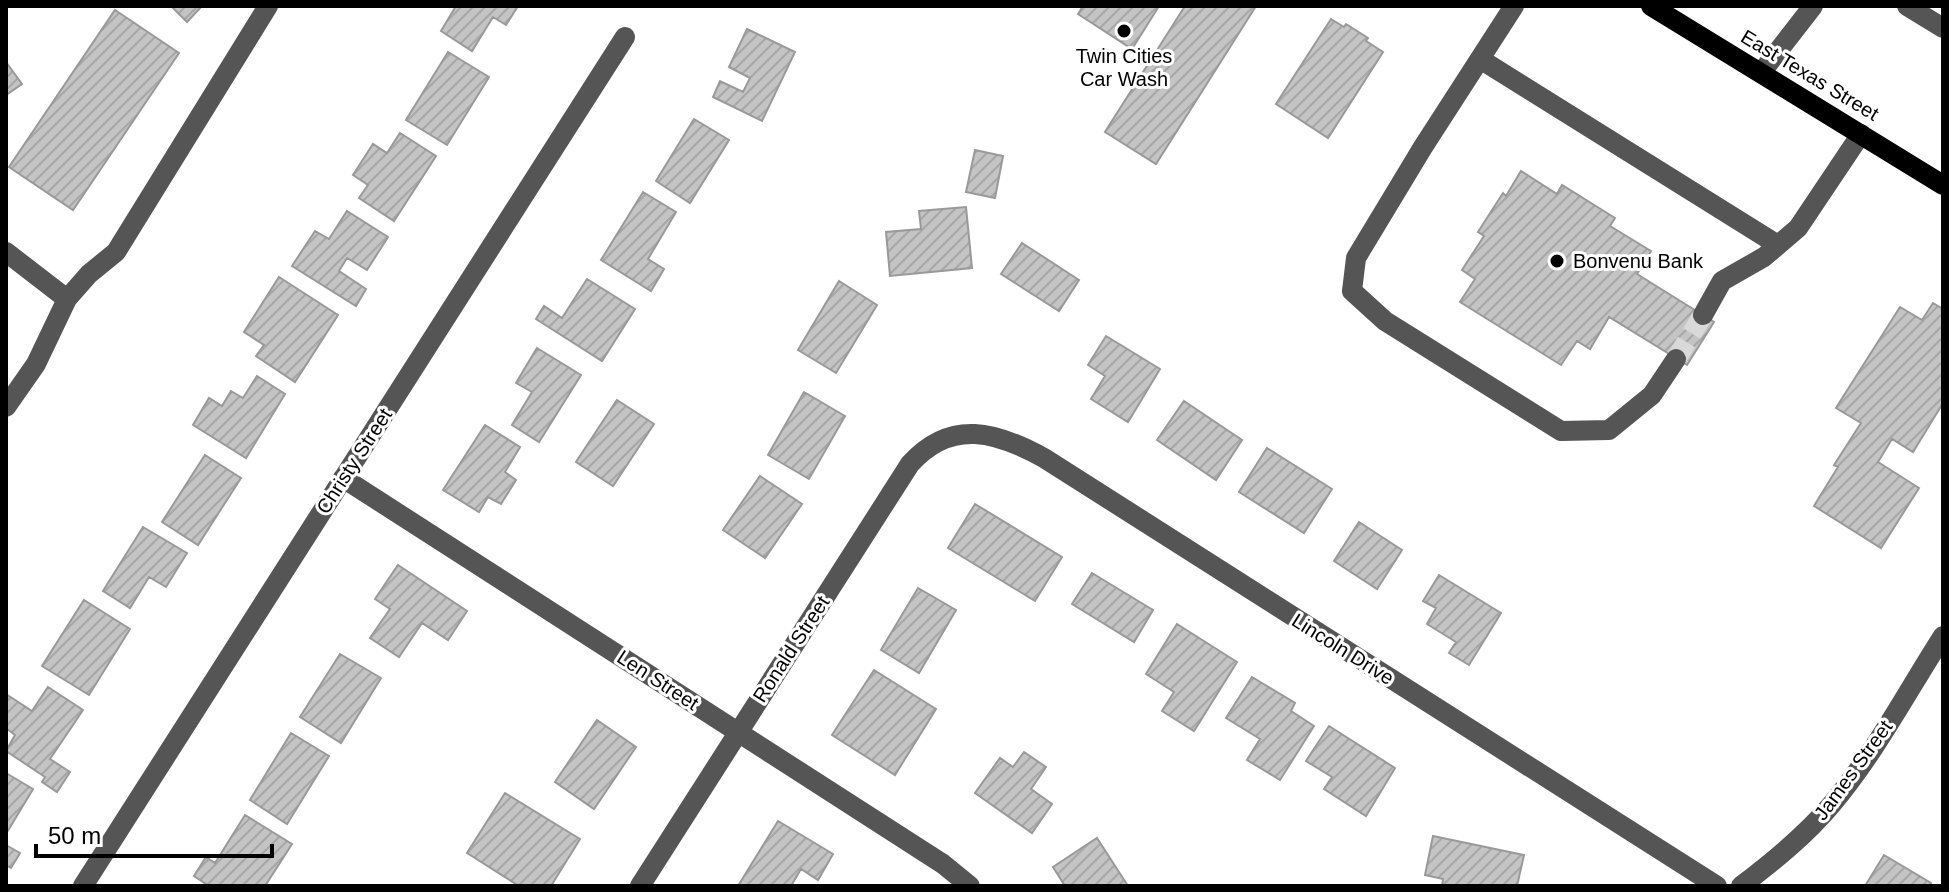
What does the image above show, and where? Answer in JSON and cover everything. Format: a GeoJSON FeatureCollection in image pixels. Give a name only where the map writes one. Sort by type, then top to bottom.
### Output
{"type":"FeatureCollection","features":[{"type":"Feature","properties":{"kind":"main road","name":"East Texas Street"},"geometry":{"type":"LineString","coordinates":[[1651,6],[1943,185]]}},
{"type":"Feature","properties":{"kind":"street"},"geometry":{"type":"LineString","coordinates":[[6,407],[36,364],[67,299],[89,274],[116,252],[268,6]]}},
{"type":"Feature","properties":{"kind":"street"},"geometry":{"type":"LineString","coordinates":[[1514,6],[1356,258],[1352,291],[1385,321],[1561,431],[1609,430],[1652,395],[1676,359]]}},
{"type":"Feature","properties":{"kind":"street"},"geometry":{"type":"LineString","coordinates":[[1761,73],[1813,6]]}},
{"type":"Feature","properties":{"kind":"street"},"geometry":{"type":"LineString","coordinates":[[1907,6],[1943,28]]}},
{"type":"Feature","properties":{"kind":"street","name":"Christy Street"},"geometry":{"type":"LineString","coordinates":[[83,886],[625,37]]}},
{"type":"Feature","properties":{"kind":"street"},"geometry":{"type":"LineString","coordinates":[[1480,59],[1778,245]]}},
{"type":"Feature","properties":{"kind":"street"},"geometry":{"type":"LineString","coordinates":[[1703,315],[1722,281],[1764,257],[1798,228],[1861,134]]}},
{"type":"Feature","properties":{"kind":"street"},"geometry":{"type":"LineString","coordinates":[[6,252],[67,299]]}},
{"type":"Feature","properties":{"kind":"street","name":"Ronald Street"},"geometry":{"type":"LineString","coordinates":[[640,886],[910,464],[931,445],[947,437],[961,435]]}},
{"type":"Feature","properties":{"kind":"street","name":"Lincoln Drive"},"geometry":{"type":"LineString","coordinates":[[961,435],[998,437],[1044,458],[1717,886]]}},
{"type":"Feature","properties":{"kind":"street","name":"Len Street"},"geometry":{"type":"LineString","coordinates":[[343,478],[943,864],[970,886]]}},
{"type":"Feature","properties":{"kind":"street","name":"James Street"},"geometry":{"type":"LineString","coordinates":[[1741,886],[1799,839],[1831,805],[1858,770],[1943,636]]}},
{"type":"Feature","properties":{"kind":"building"},"geometry":{"type":"Polygon","coordinates":[[[171,6],[202,6],[187,22],[171,6]]]}},
{"type":"Feature","properties":{"kind":"building"},"geometry":{"type":"Polygon","coordinates":[[[456,6],[518,6],[506,25],[493,17],[472,51],[441,31],[456,6]]]}},
{"type":"Feature","properties":{"kind":"building","name":"Twin Cities Car Wash"},"geometry":{"type":"Polygon","coordinates":[[[1083,6],[1159,6],[1132,49],[1078,14],[1083,6]]]}},
{"type":"Feature","properties":{"kind":"building"},"geometry":{"type":"Polygon","coordinates":[[[1185,6],[1256,6],[1156,164],[1105,132],[1185,6]]]}},
{"type":"Feature","properties":{"kind":"building"},"geometry":{"type":"Polygon","coordinates":[[[115,10],[179,53],[73,210],[9,167],[115,10]]]}},
{"type":"Feature","properties":{"kind":"building"},"geometry":{"type":"Polygon","coordinates":[[[1331,19],[1344,27],[1346,24],[1383,52],[1328,138],[1276,104],[1331,19]]]}},
{"type":"Feature","properties":{"kind":"building"},"geometry":{"type":"Polygon","coordinates":[[[747,29],[795,52],[762,121],[713,97],[720,81],[743,92],[750,78],[729,67],[747,29]]]}},
{"type":"Feature","properties":{"kind":"building"},"geometry":{"type":"Polygon","coordinates":[[[448,52],[489,77],[447,145],[406,120],[448,52]]]}},
{"type":"Feature","properties":{"kind":"building"},"geometry":{"type":"Polygon","coordinates":[[[6,62],[22,84],[6,95],[6,62]]]}},
{"type":"Feature","properties":{"kind":"building"},"geometry":{"type":"Polygon","coordinates":[[[694,119],[729,140],[690,203],[656,181],[694,119]]]}},
{"type":"Feature","properties":{"kind":"building"},"geometry":{"type":"Polygon","coordinates":[[[400,133],[436,156],[394,221],[359,198],[368,185],[353,175],[373,144],[387,153],[400,133]]]}},
{"type":"Feature","properties":{"kind":"building"},"geometry":{"type":"Polygon","coordinates":[[[975,150],[1003,156],[995,198],[966,192],[975,150]]]}},
{"type":"Feature","properties":{"kind":"building","name":"Bonvenu Bank"},"geometry":{"type":"Polygon","coordinates":[[[1521,171],[1557,194],[1562,185],[1615,218],[1610,226],[1651,251],[1637,274],[1714,322],[1687,365],[1609,317],[1590,349],[1577,341],[1561,365],[1460,302],[1475,279],[1462,270],[1484,236],[1478,232],[1521,171]]]}},
{"type":"Feature","properties":{"kind":"building"},"geometry":{"type":"Polygon","coordinates":[[[643,192],[676,212],[648,259],[664,269],[651,291],[601,260],[643,192]]]}},
{"type":"Feature","properties":{"kind":"building"},"geometry":{"type":"Polygon","coordinates":[[[966,207],[972,268],[890,276],[886,232],[921,229],[919,211],[966,207]]]}},
{"type":"Feature","properties":{"kind":"building"},"geometry":{"type":"Polygon","coordinates":[[[347,211],[388,237],[367,270],[347,258],[339,271],[366,289],[356,306],[292,266],[315,231],[329,239],[347,211]]]}},
{"type":"Feature","properties":{"kind":"building"},"geometry":{"type":"Polygon","coordinates":[[[1022,243],[1079,280],[1059,311],[1001,274],[1022,243]]]}},
{"type":"Feature","properties":{"kind":"building"},"geometry":{"type":"Polygon","coordinates":[[[279,277],[338,315],[295,382],[256,356],[264,345],[244,332],[279,277]]]}},
{"type":"Feature","properties":{"kind":"building"},"geometry":{"type":"Polygon","coordinates":[[[587,279],[635,309],[602,361],[536,319],[544,306],[562,318],[587,279]]]}},
{"type":"Feature","properties":{"kind":"building"},"geometry":{"type":"Polygon","coordinates":[[[839,281],[877,305],[836,373],[798,350],[839,281]]]}},
{"type":"Feature","properties":{"kind":"building"},"geometry":{"type":"Polygon","coordinates":[[[1933,303],[1943,309],[1943,403],[1913,452],[1892,439],[1878,462],[1919,488],[1881,548],[1814,506],[1838,467],[1834,465],[1861,423],[1836,408],[1900,307],[1922,320],[1933,303]]]}},
{"type":"Feature","properties":{"kind":"building"},"geometry":{"type":"Polygon","coordinates":[[[1106,336],[1160,369],[1128,422],[1091,399],[1105,376],[1088,365],[1106,336]]]}},
{"type":"Feature","properties":{"kind":"building"},"geometry":{"type":"Polygon","coordinates":[[[537,348],[581,375],[539,442],[512,425],[532,392],[516,383],[537,348]]]}},
{"type":"Feature","properties":{"kind":"building"},"geometry":{"type":"Polygon","coordinates":[[[257,376],[285,394],[246,458],[193,425],[209,398],[222,406],[231,391],[243,398],[257,376]]]}},
{"type":"Feature","properties":{"kind":"building"},"geometry":{"type":"Polygon","coordinates":[[[804,392],[845,416],[809,479],[768,455],[804,392]]]}},
{"type":"Feature","properties":{"kind":"building"},"geometry":{"type":"Polygon","coordinates":[[[617,400],[654,424],[613,486],[576,462],[617,400]]]}},
{"type":"Feature","properties":{"kind":"building"},"geometry":{"type":"Polygon","coordinates":[[[1184,401],[1242,440],[1216,480],[1157,440],[1184,401]]]}},
{"type":"Feature","properties":{"kind":"building"},"geometry":{"type":"Polygon","coordinates":[[[485,425],[520,447],[505,472],[516,480],[501,504],[488,497],[479,512],[443,490],[485,425]]]}},
{"type":"Feature","properties":{"kind":"building"},"geometry":{"type":"Polygon","coordinates":[[[1267,448],[1332,489],[1304,533],[1239,492],[1267,448]]]}},
{"type":"Feature","properties":{"kind":"building"},"geometry":{"type":"Polygon","coordinates":[[[205,455],[241,478],[198,545],[162,522],[205,455]]]}},
{"type":"Feature","properties":{"kind":"building"},"geometry":{"type":"Polygon","coordinates":[[[760,476],[802,504],[765,558],[723,530],[760,476]]]}},
{"type":"Feature","properties":{"kind":"building"},"geometry":{"type":"Polygon","coordinates":[[[975,504],[1062,557],[1035,601],[948,548],[975,504]]]}},
{"type":"Feature","properties":{"kind":"building"},"geometry":{"type":"Polygon","coordinates":[[[1359,522],[1402,550],[1377,589],[1334,561],[1359,522]]]}},
{"type":"Feature","properties":{"kind":"building"},"geometry":{"type":"Polygon","coordinates":[[[143,527],[187,553],[166,587],[149,577],[130,608],[103,591],[143,527]]]}},
{"type":"Feature","properties":{"kind":"building"},"geometry":{"type":"Polygon","coordinates":[[[398,565],[467,611],[448,640],[422,623],[399,657],[370,638],[390,609],[375,599],[398,565]]]}},
{"type":"Feature","properties":{"kind":"building"},"geometry":{"type":"Polygon","coordinates":[[[1092,573],[1153,610],[1134,642],[1072,604],[1092,573]]]}},
{"type":"Feature","properties":{"kind":"building"},"geometry":{"type":"Polygon","coordinates":[[[1439,575],[1501,613],[1469,665],[1449,653],[1456,642],[1427,624],[1436,608],[1423,601],[1439,575]]]}},
{"type":"Feature","properties":{"kind":"building"},"geometry":{"type":"Polygon","coordinates":[[[918,588],[956,610],[919,673],[881,650],[918,588]]]}},
{"type":"Feature","properties":{"kind":"building"},"geometry":{"type":"Polygon","coordinates":[[[84,600],[130,629],[89,695],[42,666],[84,600]]]}},
{"type":"Feature","properties":{"kind":"building"},"geometry":{"type":"Polygon","coordinates":[[[1177,624],[1237,662],[1194,731],[1162,711],[1174,692],[1146,674],[1177,624]]]}},
{"type":"Feature","properties":{"kind":"building"},"geometry":{"type":"Polygon","coordinates":[[[340,654],[381,678],[341,743],[300,717],[340,654]]]}},
{"type":"Feature","properties":{"kind":"building"},"geometry":{"type":"Polygon","coordinates":[[[874,670],[936,709],[895,775],[832,735],[874,670]]]}},
{"type":"Feature","properties":{"kind":"building"},"geometry":{"type":"Polygon","coordinates":[[[1252,677],[1295,703],[1291,711],[1314,726],[1280,780],[1247,760],[1260,739],[1226,718],[1252,677]]]}},
{"type":"Feature","properties":{"kind":"building"},"geometry":{"type":"Polygon","coordinates":[[[48,687],[83,710],[50,759],[70,772],[57,792],[42,782],[45,777],[6,751],[15,735],[6,728],[6,694],[32,711],[48,687]]]}},
{"type":"Feature","properties":{"kind":"building"},"geometry":{"type":"Polygon","coordinates":[[[597,720],[636,747],[594,809],[555,782],[597,720]]]}},
{"type":"Feature","properties":{"kind":"building"},"geometry":{"type":"Polygon","coordinates":[[[1329,726],[1395,768],[1366,816],[1324,789],[1332,777],[1306,761],[1329,726]]]}},
{"type":"Feature","properties":{"kind":"building"},"geometry":{"type":"Polygon","coordinates":[[[291,733],[329,756],[287,824],[250,800],[291,733]]]}},
{"type":"Feature","properties":{"kind":"building"},"geometry":{"type":"Polygon","coordinates":[[[1024,752],[1046,767],[1031,789],[1052,804],[1032,833],[975,793],[1000,758],[1013,767],[1024,752]]]}},
{"type":"Feature","properties":{"kind":"building"},"geometry":{"type":"Polygon","coordinates":[[[6,773],[33,789],[6,834],[6,773]]]}},
{"type":"Feature","properties":{"kind":"building"},"geometry":{"type":"Polygon","coordinates":[[[505,793],[580,839],[551,886],[519,886],[467,853],[505,793]]]}},
{"type":"Feature","properties":{"kind":"building"},"geometry":{"type":"Polygon","coordinates":[[[245,815],[292,844],[265,886],[209,886],[194,876],[206,857],[215,863],[245,815]]]}},
{"type":"Feature","properties":{"kind":"building"},"geometry":{"type":"Polygon","coordinates":[[[778,821],[833,854],[818,880],[801,869],[791,886],[738,886],[778,821]]]}},
{"type":"Feature","properties":{"kind":"building"},"geometry":{"type":"Polygon","coordinates":[[[1433,836],[1524,855],[1517,886],[1442,886],[1443,879],[1425,875],[1433,836]]]}},
{"type":"Feature","properties":{"kind":"building"},"geometry":{"type":"Polygon","coordinates":[[[1097,838],[1128,886],[1065,886],[1053,867],[1097,838]]]}},
{"type":"Feature","properties":{"kind":"building"},"geometry":{"type":"Polygon","coordinates":[[[6,845],[20,853],[11,868],[6,865],[6,845]]]}},
{"type":"Feature","properties":{"kind":"building"},"geometry":{"type":"Polygon","coordinates":[[[1884,855],[1931,883],[1928,886],[1865,886],[1884,855]]]}},
{"type":"Feature","properties":{"kind":"tunnel"},"geometry":{"type":"LineString","coordinates":[[1676,359],[1703,315]]}},
{"type":"Feature","properties":{"kind":"place","name":"Twin Cities Car Wash"},"geometry":{"type":"Point","coordinates":[1124,31]}},
{"type":"Feature","properties":{"kind":"place","name":"Bonvenu Bank"},"geometry":{"type":"Point","coordinates":[1557,261]}}]}
